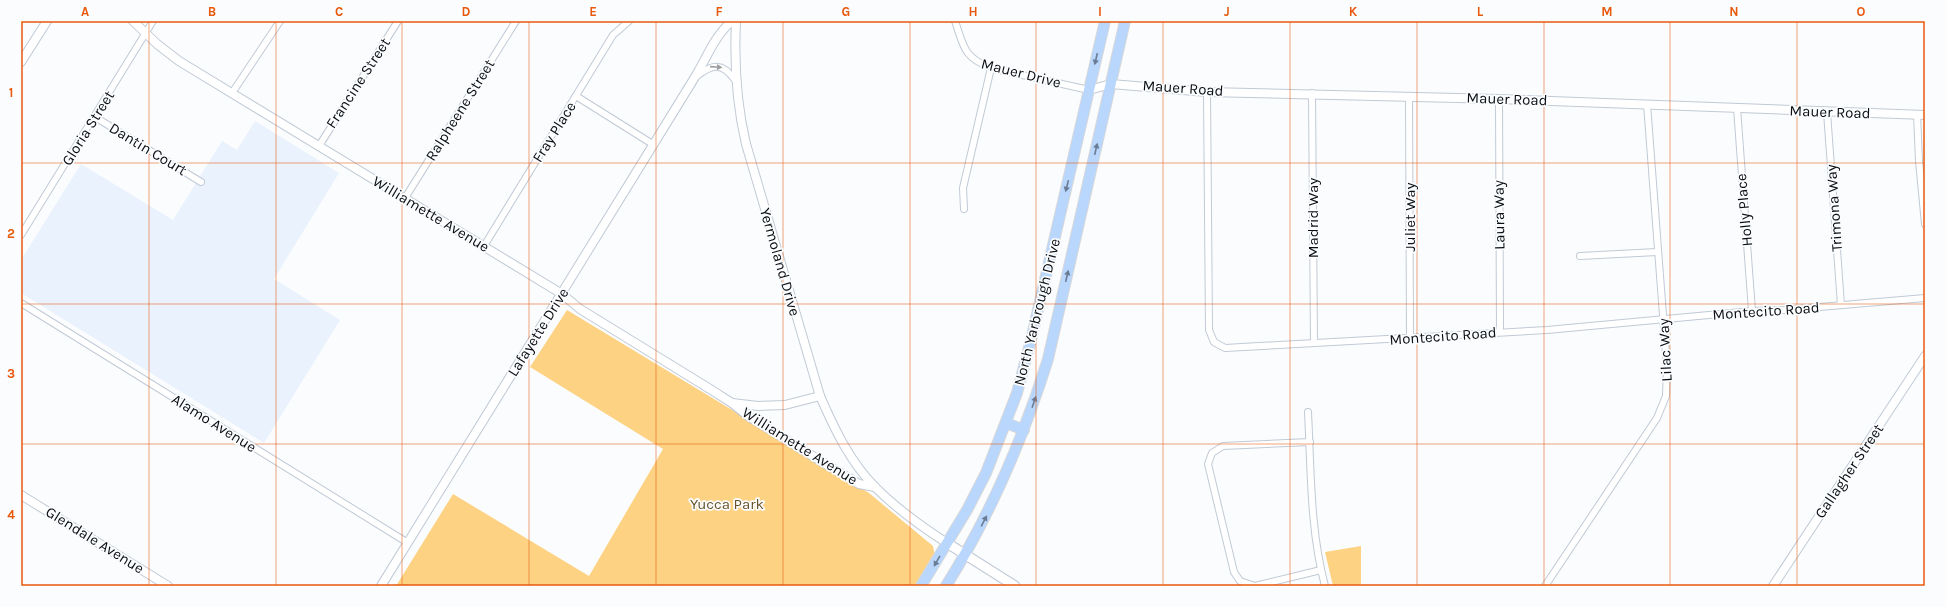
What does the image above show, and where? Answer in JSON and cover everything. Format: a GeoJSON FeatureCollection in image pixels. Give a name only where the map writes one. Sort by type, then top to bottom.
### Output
{"type":"FeatureCollection","features":[{"type":"Feature","properties":{"kind":"main road","name":"North Yarbrough Drive"},"geometry":{"type":"LineString","coordinates":[[921,586],[978,490],[1017,393],[1031,340],[1105,21]]}},
{"type":"Feature","properties":{"kind":"main road","name":"North Yarbrough Drive"},"geometry":{"type":"LineString","coordinates":[[946,586],[965,556],[999,491],[1024,430],[1048,359],[1126,21]]}},
{"type":"Feature","properties":{"kind":"main road"},"geometry":{"type":"LineString","coordinates":[[1006,423],[1024,430]]}},
{"type":"Feature","properties":{"kind":"main road"},"geometry":{"type":"LineString","coordinates":[[947,544],[1015,586]]}},
{"type":"Feature","properties":{"kind":"street"},"geometry":{"type":"LineString","coordinates":[[22,57],[47,21]]}},
{"type":"Feature","properties":{"kind":"street","name":"Williamette Avenue"},"geometry":{"type":"LineString","coordinates":[[133,21],[157,44],[179,61],[562,294],[580,309],[732,403],[748,416],[859,484],[875,487],[922,527],[947,544]]}},
{"type":"Feature","properties":{"kind":"street","name":"Gloria Street"},"geometry":{"type":"LineString","coordinates":[[21,234],[95,117],[153,21]]}},
{"type":"Feature","properties":{"kind":"street"},"geometry":{"type":"LineString","coordinates":[[232,93],[280,21]]}},
{"type":"Feature","properties":{"kind":"street","name":"Francine Street"},"geometry":{"type":"LineString","coordinates":[[319,146],[398,21]]}},
{"type":"Feature","properties":{"kind":"street","name":"Ralpheene Street"},"geometry":{"type":"LineString","coordinates":[[405,198],[516,21]]}},
{"type":"Feature","properties":{"kind":"street","name":"Fray Place"},"geometry":{"type":"LineString","coordinates":[[484,246],[613,35],[629,21]]}},
{"type":"Feature","properties":{"kind":"street","name":"Lafayette Drive"},"geometry":{"type":"LineString","coordinates":[[381,586],[654,145],[725,26],[732,21]]}},
{"type":"Feature","properties":{"kind":"street","name":"Yermoland Drive"},"geometry":{"type":"LineString","coordinates":[[736,21],[735,80],[739,114],[746,144],[820,396],[831,422],[844,446],[875,487]]}},
{"type":"Feature","properties":{"kind":"street","name":"Mauer Drive"},"geometry":{"type":"LineString","coordinates":[[955,21],[967,52],[971,58],[991,68],[1089,90]]}},
{"type":"Feature","properties":{"kind":"street","name":"Lafayette Drive"},"geometry":{"type":"LineString","coordinates":[[695,77],[709,67],[715,66],[730,72],[735,80]]}},
{"type":"Feature","properties":{"kind":"street"},"geometry":{"type":"LineString","coordinates":[[964,209],[963,188],[991,68]]}},
{"type":"Feature","properties":{"kind":"street","name":"Mauer Road"},"geometry":{"type":"LineString","coordinates":[[1089,90],[1111,84],[1207,92],[1409,96],[1921,115]]}},
{"type":"Feature","properties":{"kind":"street","name":"Montecito Road"},"geometry":{"type":"LineString","coordinates":[[1207,92],[1209,330],[1211,336],[1217,344],[1229,349],[1500,332],[1925,298]]}},
{"type":"Feature","properties":{"kind":"street","name":"Madrid Way"},"geometry":{"type":"LineString","coordinates":[[1312,94],[1314,343]]}},
{"type":"Feature","properties":{"kind":"street"},"geometry":{"type":"LineString","coordinates":[[576,96],[654,145]]}},
{"type":"Feature","properties":{"kind":"street","name":"Juliet Way"},"geometry":{"type":"LineString","coordinates":[[1409,96],[1410,338]]}},
{"type":"Feature","properties":{"kind":"street","name":"Laura Way"},"geometry":{"type":"LineString","coordinates":[[1499,99],[1500,332]]}},
{"type":"Feature","properties":{"kind":"street","name":"Lilac Way"},"geometry":{"type":"LineString","coordinates":[[1545,586],[1657,418],[1662,407],[1668,384],[1647,104]]}},
{"type":"Feature","properties":{"kind":"street","name":"Holly Place"},"geometry":{"type":"LineString","coordinates":[[1737,108],[1752,311]]}},
{"type":"Feature","properties":{"kind":"street","name":"Trimona Way"},"geometry":{"type":"LineString","coordinates":[[1827,112],[1841,305]]}},
{"type":"Feature","properties":{"kind":"street"},"geometry":{"type":"LineString","coordinates":[[1921,115],[1919,161],[1925,224]]}},
{"type":"Feature","properties":{"kind":"street","name":"Dantin Court"},"geometry":{"type":"LineString","coordinates":[[95,117],[201,182]]}},
{"type":"Feature","properties":{"kind":"street"},"geometry":{"type":"LineString","coordinates":[[1580,256],[1657,252]]}},
{"type":"Feature","properties":{"kind":"street","name":"Alamo Avenue"},"geometry":{"type":"LineString","coordinates":[[21,303],[408,543]]}},
{"type":"Feature","properties":{"kind":"street","name":"Gallagher Street"},"geometry":{"type":"LineString","coordinates":[[1774,586],[1925,356]]}},
{"type":"Feature","properties":{"kind":"street","name":"Williamette Avenue"},"geometry":{"type":"LineString","coordinates":[[732,403],[758,406],[786,405],[820,396]]}},
{"type":"Feature","properties":{"kind":"street"},"geometry":{"type":"LineString","coordinates":[[1308,412],[1314,516],[1321,570],[1325,586]]}},
{"type":"Feature","properties":{"kind":"street"},"geometry":{"type":"LineString","coordinates":[[1310,442],[1223,446],[1212,453],[1208,464],[1234,572],[1240,581],[1255,586],[1321,570]]}},
{"type":"Feature","properties":{"kind":"street","name":"Glendale Avenue"},"geometry":{"type":"LineString","coordinates":[[21,495],[168,586]]}},
{"type":"Feature","properties":{"kind":"shaded area"},"geometry":{"type":"Polygon","coordinates":[[[255,121],[339,173],[274,279],[340,320],[264,443],[21,293],[21,260],[81,164],[173,220],[222,141],[237,150],[255,121]]]}},
{"type":"Feature","properties":{"kind":"green space","name":"Yucca Park"},"geometry":{"type":"Polygon","coordinates":[[[567,310],[869,493],[933,546],[935,556],[916,586],[396,586],[453,494],[589,576],[663,449],[530,367],[567,310]]]}},
{"type":"Feature","properties":{"kind":"green space"},"geometry":{"type":"Polygon","coordinates":[[[1361,546],[1361,586],[1333,586],[1325,552],[1361,546]]]}}]}
